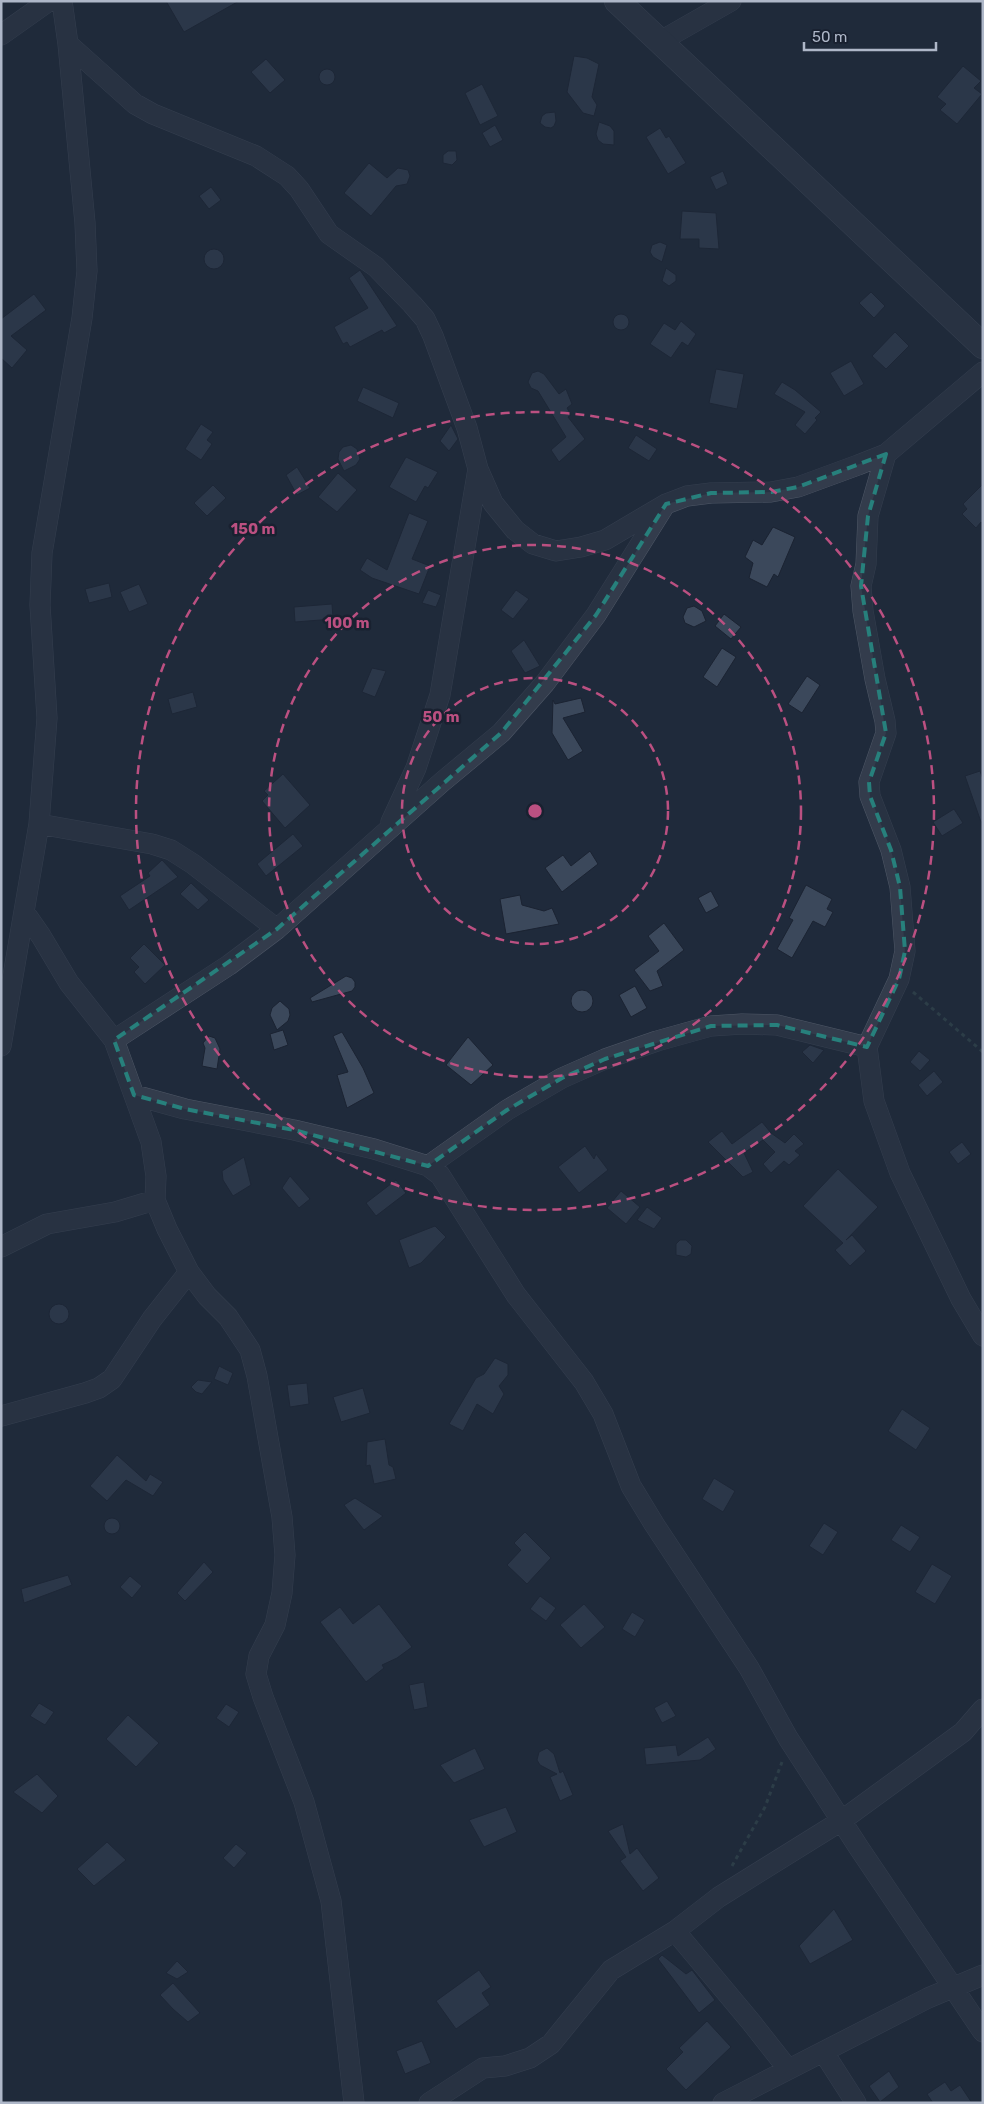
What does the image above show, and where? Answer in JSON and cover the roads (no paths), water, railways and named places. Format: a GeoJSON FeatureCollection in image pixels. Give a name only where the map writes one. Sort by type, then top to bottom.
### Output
{"type":"FeatureCollection","features":[{"type":"Feature","properties":{"kind":"street"},"geometry":{"type":"LineString","coordinates":[[1,35],[49,1]]}},
{"type":"Feature","properties":{"kind":"street"},"geometry":{"type":"LineString","coordinates":[[1,1046],[8,971],[25,913],[39,824],[47,718],[40,605],[42,553],[82,318],[87,271],[86,223],[62,1]]}},
{"type":"Feature","properties":{"kind":"street"},"geometry":{"type":"LineString","coordinates":[[617,1],[983,346]]}},
{"type":"Feature","properties":{"kind":"street"},"geometry":{"type":"LineString","coordinates":[[659,42],[730,1]]}},
{"type":"Feature","properties":{"kind":"street"},"geometry":{"type":"LineString","coordinates":[[68,44],[135,104],[152,114],[256,156],[287,176],[300,189],[329,234],[376,268],[412,304],[425,319],[433,336],[467,428],[478,469],[493,503],[515,530],[534,544],[556,551],[581,547],[605,540],[666,504],[688,496],[711,493],[771,492],[798,487],[886,454],[983,372]]}},
{"type":"Feature","properties":{"kind":"street"},"geometry":{"type":"LineString","coordinates":[[886,454],[868,516],[866,564],[861,586],[863,611],[886,733],[869,782],[870,796],[891,850],[900,887],[905,951],[899,979],[867,1047],[874,1101],[900,1173],[961,1298],[983,1336]]}},
{"type":"Feature","properties":{"kind":"street"},"geometry":{"type":"LineString","coordinates":[[385,833],[416,768],[440,694],[478,469]]}},
{"type":"Feature","properties":{"kind":"street"},"geometry":{"type":"LineString","coordinates":[[114,1040],[229,964],[277,929],[501,732],[545,683],[596,616],[666,504]]}},
{"type":"Feature","properties":{"kind":"street"},"geometry":{"type":"LineString","coordinates":[[39,824],[152,844],[170,850],[193,864],[277,929]]}},
{"type":"Feature","properties":{"kind":"street"},"geometry":{"type":"LineString","coordinates":[[25,913],[69,983],[114,1040],[151,1142],[156,1176],[155,1200],[167,1229],[189,1272],[239,1332],[250,1350],[257,1376],[282,1517],[285,1555],[282,1593],[276,1617],[259,1656],[256,1674],[263,1697],[304,1802],[331,1901],[354,2103]]}},
{"type":"Feature","properties":{"kind":"street"},"geometry":{"type":"LineString","coordinates":[[428,1166],[508,1110],[562,1078],[604,1059],[710,1026],[742,1024],[777,1025],[867,1047]]}},
{"type":"Feature","properties":{"kind":"street"},"geometry":{"type":"LineString","coordinates":[[134,1095],[185,1109],[303,1132],[374,1149],[428,1166],[440,1174],[516,1295],[584,1382],[603,1414],[631,1486],[654,1524],[749,1668],[788,1738],[841,1821],[983,2032]]}},
{"type":"Feature","properties":{"kind":"street"},"geometry":{"type":"LineString","coordinates":[[1,1247],[47,1224],[115,1212],[155,1200]]}},
{"type":"Feature","properties":{"kind":"street"},"geometry":{"type":"LineString","coordinates":[[1,1416],[99,1388],[112,1378],[152,1318],[189,1272]]}},
{"type":"Feature","properties":{"kind":"street"},"geometry":{"type":"LineString","coordinates":[[963,1732],[983,1710]]}},
{"type":"Feature","properties":{"kind":"street"},"geometry":{"type":"LineString","coordinates":[[428,2103],[482,2068],[505,2066],[530,2058],[551,2044],[611,1970],[675,1931],[719,1897],[841,1821],[963,1732],[983,1720]]}},
{"type":"Feature","properties":{"kind":"street"},"geometry":{"type":"LineString","coordinates":[[675,1931],[788,2069]]}},
{"type":"Feature","properties":{"kind":"street"},"geometry":{"type":"LineString","coordinates":[[724,2103],[788,2069],[983,1974]]}},
{"type":"Feature","properties":{"kind":"street"},"geometry":{"type":"LineString","coordinates":[[824,2053],[856,2103]]}}]}
